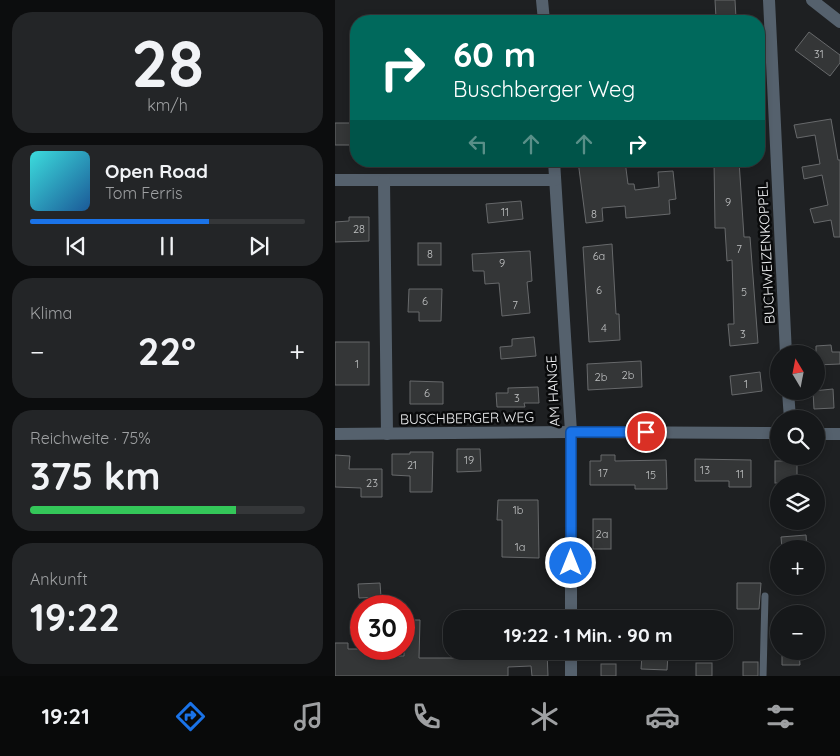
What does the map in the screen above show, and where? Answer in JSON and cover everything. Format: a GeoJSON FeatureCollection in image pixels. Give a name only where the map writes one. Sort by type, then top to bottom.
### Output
{"type":"FeatureCollection","features":[{"type":"Feature","properties":{"kind":"street"},"geometry":{"type":"LineString","coordinates":[[542,0],[543,15]]}},
{"type":"Feature","properties":{"kind":"street","name":"BUCHWEIZENKOPPEL"},"geometry":{"type":"LineString","coordinates":[[769,0],[786,345]]}},
{"type":"Feature","properties":{"kind":"street"},"geometry":{"type":"LineString","coordinates":[[812,0],[840,22]]}},
{"type":"Feature","properties":{"kind":"street","name":"AM HANGE"},"geometry":{"type":"LineString","coordinates":[[554,167],[571,432],[571,610]]}},
{"type":"Feature","properties":{"kind":"street"},"geometry":{"type":"LineString","coordinates":[[335,180],[555,180]]}},
{"type":"Feature","properties":{"kind":"street"},"geometry":{"type":"LineString","coordinates":[[383,180],[387,434]]}},
{"type":"Feature","properties":{"kind":"street","name":"BUSCHBERGER WEG"},"geometry":{"type":"LineString","coordinates":[[335,434],[770,433]]}},
{"type":"Feature","properties":{"kind":"street"},"geometry":{"type":"LineString","coordinates":[[825,434],[840,434]]}},
{"type":"Feature","properties":{"kind":"street"},"geometry":{"type":"LineString","coordinates":[[571,660],[571,676]]}},
{"type":"Feature","properties":{"kind":"lane"},"geometry":{"type":"LineString","coordinates":[[763,676],[765,596]]}},
{"type":"Feature","properties":{"kind":"building"},"geometry":{"type":"Polygon","coordinates":[[[715,0],[735,0],[736,15],[716,15],[715,0]]]}},
{"type":"Feature","properties":{"kind":"building"},"geometry":{"type":"Polygon","coordinates":[[[809,32],[840,55],[840,63],[830,76],[795,50],[809,32]]]}},
{"type":"Feature","properties":{"kind":"building"},"geometry":{"type":"Polygon","coordinates":[[[831,119],[838,160],[840,160],[840,237],[834,237],[831,220],[814,223],[810,209],[828,205],[822,175],[804,179],[802,167],[820,164],[815,135],[797,138],[794,125],[831,119]]]}},
{"type":"Feature","properties":{"kind":"building"},"geometry":{"type":"Polygon","coordinates":[[[335,123],[350,123],[350,145],[335,145],[335,123]]]}},
{"type":"Feature","properties":{"kind":"building"},"geometry":{"type":"Polygon","coordinates":[[[579,167],[626,167],[628,184],[634,184],[635,190],[659,187],[658,172],[673,171],[676,199],[669,200],[670,214],[626,218],[625,206],[602,208],[603,221],[586,223],[579,167]]]}},
{"type":"Feature","properties":{"kind":"building"},"geometry":{"type":"Polygon","coordinates":[[[714,167],[739,167],[744,237],[750,237],[758,343],[730,346],[728,324],[734,324],[732,260],[727,261],[725,228],[715,228],[714,167]]]}},
{"type":"Feature","properties":{"kind":"building"},"geometry":{"type":"Polygon","coordinates":[[[521,201],[523,219],[488,223],[486,204],[521,201]]]}},
{"type":"Feature","properties":{"kind":"building"},"geometry":{"type":"Polygon","coordinates":[[[349,217],[369,217],[369,241],[335,242],[335,222],[349,221],[349,217]]]}},
{"type":"Feature","properties":{"kind":"building"},"geometry":{"type":"Polygon","coordinates":[[[418,243],[441,243],[441,265],[418,265],[418,243]]]}},
{"type":"Feature","properties":{"kind":"building"},"geometry":{"type":"Polygon","coordinates":[[[612,244],[616,314],[619,314],[620,340],[589,342],[583,247],[612,244]]]}},
{"type":"Feature","properties":{"kind":"building"},"geometry":{"type":"Polygon","coordinates":[[[530,251],[532,281],[527,282],[530,313],[502,316],[499,283],[485,284],[484,271],[473,271],[472,254],[530,251]]]}},
{"type":"Feature","properties":{"kind":"building"},"geometry":{"type":"Polygon","coordinates":[[[409,289],[442,289],[441,321],[419,321],[419,312],[408,312],[409,289]]]}},
{"type":"Feature","properties":{"kind":"building"},"geometry":{"type":"Polygon","coordinates":[[[534,337],[536,356],[501,359],[500,347],[512,346],[512,339],[534,337]]]}},
{"type":"Feature","properties":{"kind":"building"},"geometry":{"type":"Polygon","coordinates":[[[335,342],[369,342],[369,385],[335,385],[335,342]]]}},
{"type":"Feature","properties":{"kind":"building"},"geometry":{"type":"Polygon","coordinates":[[[825,345],[831,345],[832,352],[840,352],[840,364],[825,365],[825,345]]]}},
{"type":"Feature","properties":{"kind":"building"},"geometry":{"type":"Polygon","coordinates":[[[641,361],[642,387],[588,390],[587,364],[641,361]]]}},
{"type":"Feature","properties":{"kind":"building"},"geometry":{"type":"Polygon","coordinates":[[[760,372],[762,391],[732,395],[730,376],[760,372]]]}},
{"type":"Feature","properties":{"kind":"building"},"geometry":{"type":"Polygon","coordinates":[[[410,381],[443,382],[443,404],[410,404],[410,381]]]}},
{"type":"Feature","properties":{"kind":"building"},"geometry":{"type":"Polygon","coordinates":[[[538,387],[539,403],[524,403],[525,407],[497,407],[496,393],[508,393],[508,388],[538,387]]]}},
{"type":"Feature","properties":{"kind":"building"},"geometry":{"type":"Polygon","coordinates":[[[833,389],[834,408],[814,409],[814,400],[825,400],[825,390],[833,389]]]}},
{"type":"Feature","properties":{"kind":"building"},"geometry":{"type":"Polygon","coordinates":[[[457,449],[480,449],[481,471],[457,472],[457,449]]]}},
{"type":"Feature","properties":{"kind":"building"},"geometry":{"type":"Polygon","coordinates":[[[410,452],[433,452],[432,492],[410,492],[410,476],[392,475],[392,454],[410,454],[410,452]]]}},
{"type":"Feature","properties":{"kind":"building"},"geometry":{"type":"Polygon","coordinates":[[[335,455],[350,456],[349,469],[382,469],[382,497],[361,497],[361,488],[335,487],[335,455]]]}},
{"type":"Feature","properties":{"kind":"building"},"geometry":{"type":"Polygon","coordinates":[[[601,455],[615,455],[615,461],[666,460],[667,489],[635,489],[635,485],[590,485],[590,461],[601,461],[601,455]]]}},
{"type":"Feature","properties":{"kind":"building"},"geometry":{"type":"Polygon","coordinates":[[[695,459],[751,460],[751,487],[729,487],[729,481],[695,481],[695,459]]]}},
{"type":"Feature","properties":{"kind":"building"},"geometry":{"type":"Polygon","coordinates":[[[775,465],[797,465],[797,475],[775,475],[775,465]]]}},
{"type":"Feature","properties":{"kind":"building"},"geometry":{"type":"Polygon","coordinates":[[[498,500],[538,500],[539,558],[502,557],[502,520],[497,520],[498,500]]]}},
{"type":"Feature","properties":{"kind":"building"},"geometry":{"type":"Polygon","coordinates":[[[593,519],[611,519],[611,549],[593,549],[593,519]]]}},
{"type":"Feature","properties":{"kind":"building"},"geometry":{"type":"Polygon","coordinates":[[[806,535],[806,540],[781,540],[781,537],[806,535]]]}},
{"type":"Feature","properties":{"kind":"building"},"geometry":{"type":"Polygon","coordinates":[[[380,583],[381,595],[359,595],[358,584],[380,583]]]}},
{"type":"Feature","properties":{"kind":"building"},"geometry":{"type":"Polygon","coordinates":[[[737,583],[761,583],[759,609],[737,609],[737,583]]]}},
{"type":"Feature","properties":{"kind":"building"},"geometry":{"type":"Polygon","coordinates":[[[415,620],[420,620],[419,658],[443,658],[443,660],[547,660],[548,676],[532,676],[531,666],[508,667],[508,676],[335,676],[335,643],[348,643],[348,649],[350,649],[350,660],[415,660],[415,620]]]}},
{"type":"Feature","properties":{"kind":"building"},"geometry":{"type":"Polygon","coordinates":[[[642,660],[668,660],[667,670],[641,669],[642,660]]]}},
{"type":"Feature","properties":{"kind":"building"},"geometry":{"type":"Polygon","coordinates":[[[782,660],[800,660],[800,665],[782,665],[782,660]]]}},
{"type":"Feature","properties":{"kind":"building"},"geometry":{"type":"Polygon","coordinates":[[[743,662],[758,662],[758,676],[743,676],[743,662]]]}},
{"type":"Feature","properties":{"kind":"building"},"geometry":{"type":"Polygon","coordinates":[[[696,663],[712,663],[712,676],[696,676],[696,663]]]}},
{"type":"Feature","properties":{"kind":"building"},"geometry":{"type":"Polygon","coordinates":[[[601,664],[616,664],[616,676],[601,676],[601,664]]]}},
{"type":"Feature","properties":{"kind":"route"},"geometry":{"type":"LineString","coordinates":[[571,563],[571,432],[646,432]]}}]}
